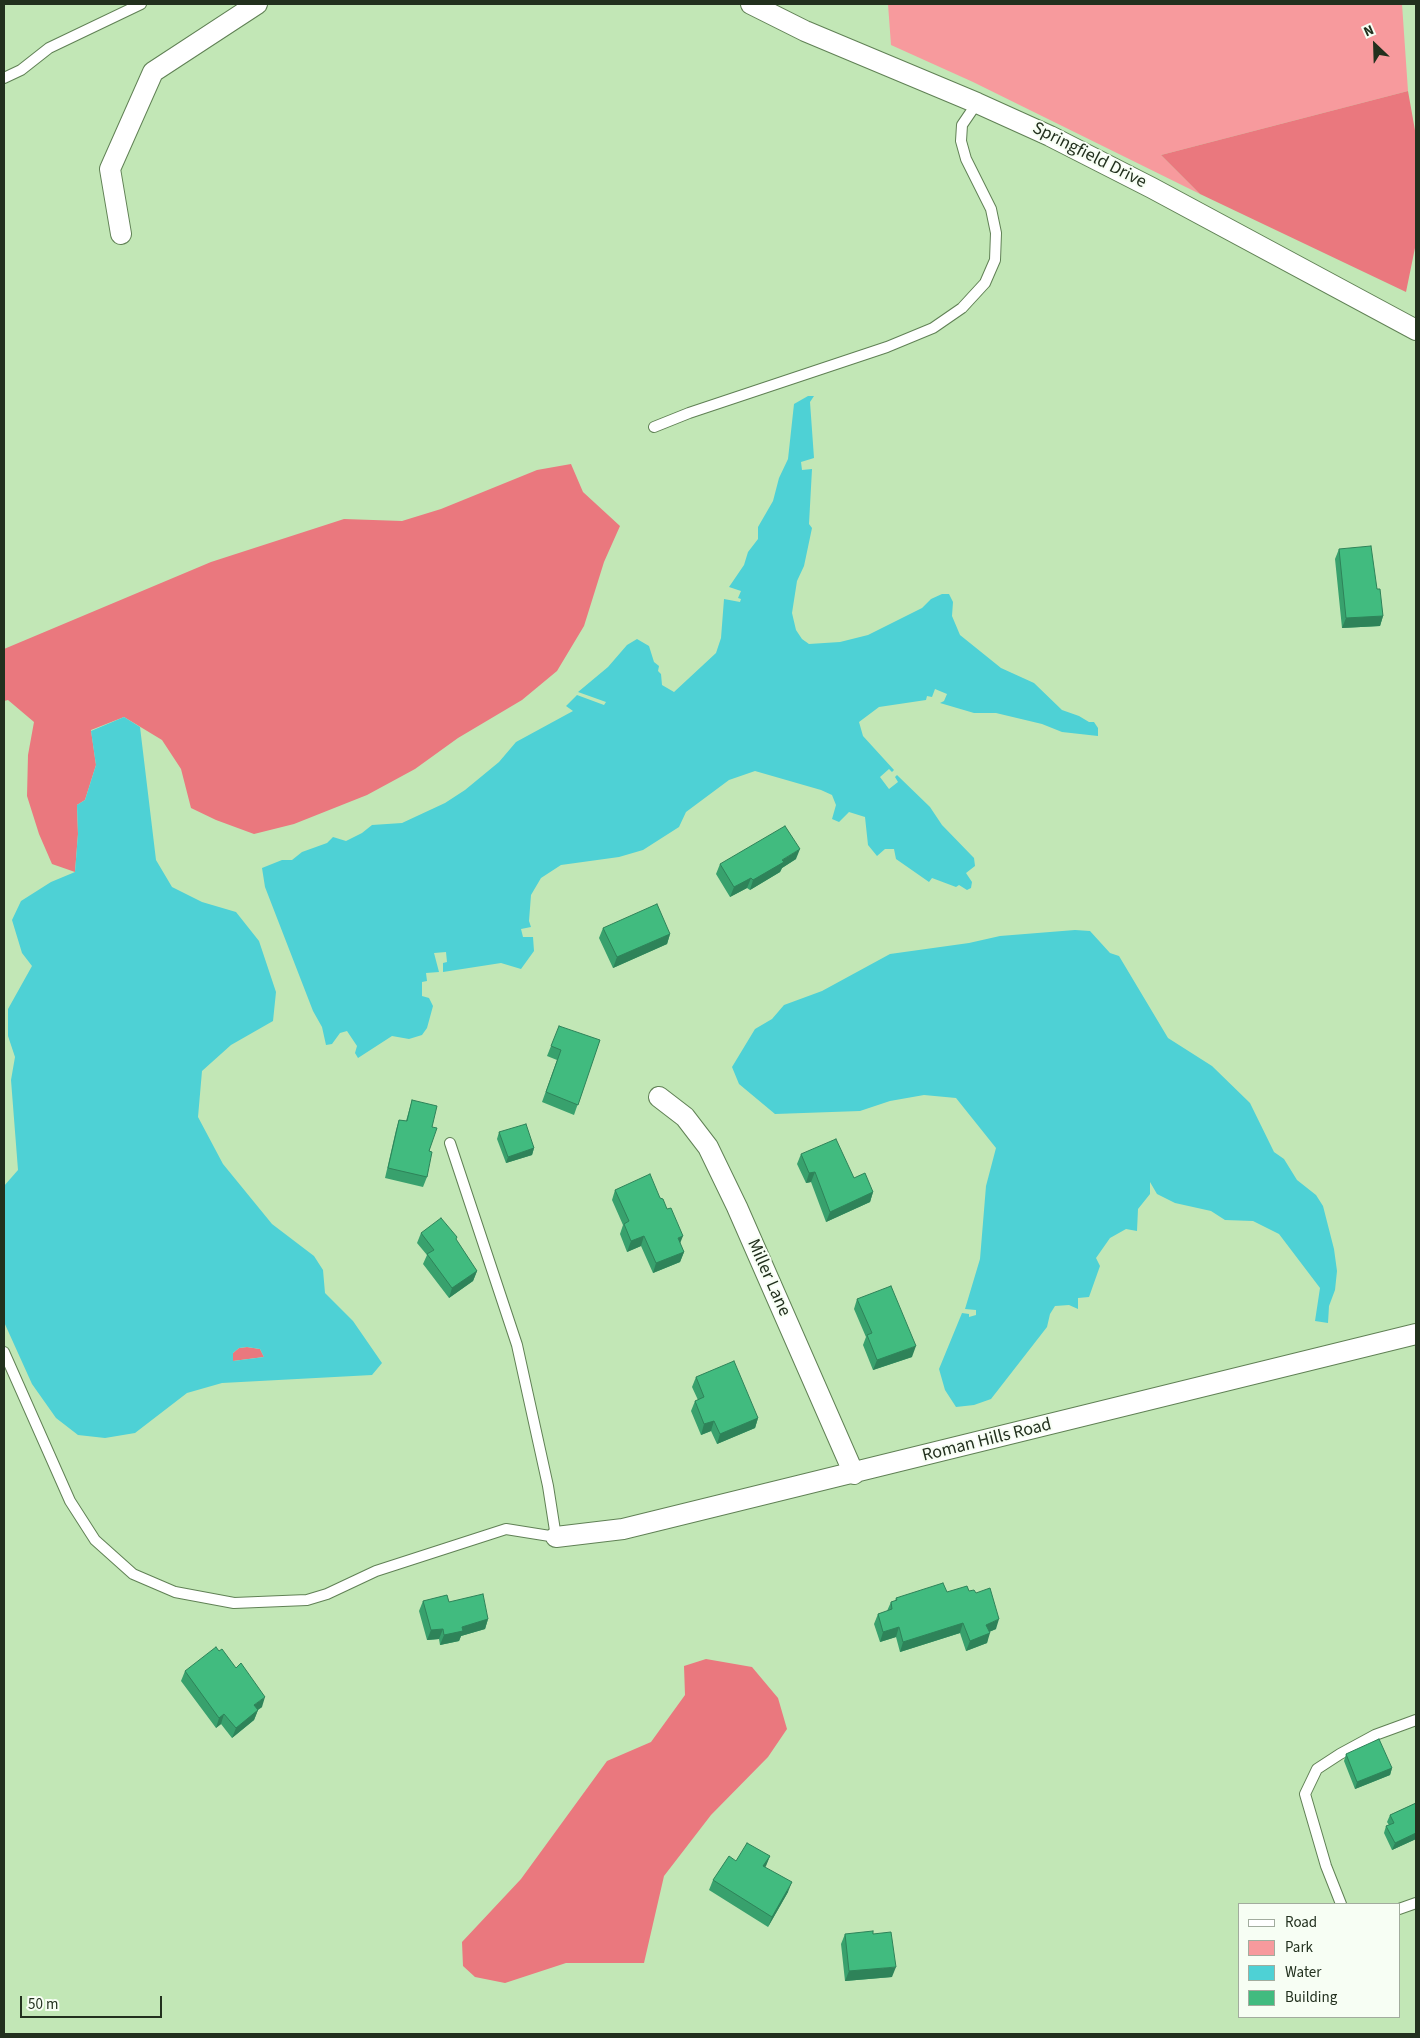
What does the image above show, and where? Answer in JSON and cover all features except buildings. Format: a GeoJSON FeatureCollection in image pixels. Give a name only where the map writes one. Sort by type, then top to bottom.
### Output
{"type":"FeatureCollection","features":[{"type":"Feature","properties":{"kind":"street"},"geometry":{"type":"LineString","coordinates":[[121,234],[110,169],[153,72],[257,4]]}},
{"type":"Feature","properties":{"kind":"street","name":"Springfield Drive"},"geometry":{"type":"LineString","coordinates":[[751,4],[805,31],[977,103],[1050,136],[1152,188],[1416,330]]}},
{"type":"Feature","properties":{"kind":"street","name":"Miller Lane"},"geometry":{"type":"LineString","coordinates":[[659,1097],[685,1117],[708,1147],[737,1207],[854,1474]]}},
{"type":"Feature","properties":{"kind":"street","name":"Roman Hills Road"},"geometry":{"type":"LineString","coordinates":[[556,1537],[623,1529],[854,1474],[1416,1334]]}},
{"type":"Feature","properties":{"kind":"lane"},"geometry":{"type":"LineString","coordinates":[[4,78],[21,70],[49,48],[141,4]]}},
{"type":"Feature","properties":{"kind":"lane"},"geometry":{"type":"LineString","coordinates":[[654,428],[689,413],[887,347],[933,328],[962,308],[985,283],[995,260],[996,232],[991,209],[966,159],[962,141],[962,125],[977,103]]}},
{"type":"Feature","properties":{"kind":"lane"},"geometry":{"type":"LineString","coordinates":[[4,1352],[70,1500],[95,1540],[133,1574],[175,1592],[234,1603],[307,1600],[327,1594],[376,1571],[506,1529],[556,1537],[546,1478],[517,1345],[450,1143]]}},
{"type":"Feature","properties":{"kind":"lane"},"geometry":{"type":"LineString","coordinates":[[1341,1903],[1321,1848],[1305,1794],[1317,1769],[1375,1735],[1416,1720]]}},
{"type":"Feature","properties":{"kind":"lane"},"geometry":{"type":"LineString","coordinates":[[1400,1910],[1416,1903]]}},
{"type":"Feature","properties":{"kind":"green space"},"geometry":{"type":"Polygon","coordinates":[[[888,4],[1402,4],[1408,91],[1161,155],[1200,194],[973,82],[891,45],[888,4]]]}},
{"type":"Feature","properties":{"kind":"shaded area"},"geometry":{"type":"Polygon","coordinates":[[[1408,91],[1416,136],[1416,243],[1406,292],[1200,194],[1161,155],[1408,91]]]}},
{"type":"Feature","properties":{"kind":"shaded area"},"geometry":{"type":"Polygon","coordinates":[[[571,464],[583,492],[620,526],[604,562],[584,626],[557,671],[522,700],[458,738],[415,769],[367,795],[294,824],[254,834],[216,820],[191,808],[181,769],[162,740],[124,717],[91,730],[96,765],[85,800],[77,805],[78,834],[75,872],[52,864],[39,834],[27,796],[28,755],[34,722],[8,700],[4,701],[4,649],[211,562],[344,519],[402,521],[441,509],[537,470],[571,464]]]}},
{"type":"Feature","properties":{"kind":"shaded area"},"geometry":{"type":"Polygon","coordinates":[[[239,1348],[260,1349],[264,1357],[233,1361],[233,1353],[239,1348]]]}},
{"type":"Feature","properties":{"kind":"shaded area"},"geometry":{"type":"Polygon","coordinates":[[[706,1659],[752,1667],[778,1698],[787,1729],[768,1757],[711,1815],[664,1876],[644,1963],[566,1963],[505,1983],[475,1977],[463,1966],[462,1942],[521,1879],[607,1761],[651,1742],[685,1695],[684,1666],[706,1659]]]}},
{"type":"Feature","properties":{"kind":"water"},"geometry":{"type":"Polygon","coordinates":[[[808,396],[814,396],[810,402],[814,458],[801,462],[802,470],[812,469],[809,524],[812,528],[804,566],[797,581],[792,613],[796,630],[802,639],[809,644],[840,642],[868,635],[922,608],[931,599],[942,594],[949,594],[953,602],[952,616],[960,635],[1001,668],[1034,683],[1062,710],[1089,722],[1094,722],[1098,728],[1098,736],[1062,732],[1042,724],[996,713],[974,713],[940,703],[944,701],[947,694],[935,689],[932,697],[927,696],[926,700],[879,707],[859,722],[863,736],[894,770],[892,772],[889,769],[880,777],[889,789],[898,782],[895,777],[897,775],[930,807],[942,825],[974,858],[975,866],[966,873],[972,882],[971,888],[967,890],[959,885],[956,887],[932,878],[929,882],[896,859],[894,849],[885,849],[877,856],[868,845],[865,817],[849,812],[839,822],[832,819],[836,805],[832,795],[821,790],[755,771],[729,780],[686,812],[679,827],[643,850],[619,857],[561,865],[541,878],[531,895],[529,921],[531,927],[521,929],[523,937],[533,937],[534,951],[521,969],[501,963],[443,972],[443,963],[447,962],[446,952],[434,953],[439,972],[426,973],[427,981],[422,982],[422,996],[429,998],[433,1006],[427,1028],[422,1035],[409,1039],[392,1036],[358,1058],[355,1053],[357,1046],[347,1031],[340,1033],[332,1044],[326,1045],[322,1027],[313,1011],[265,887],[262,868],[282,860],[292,860],[302,852],[327,843],[333,837],[346,841],[362,833],[372,825],[402,823],[445,803],[465,790],[499,762],[516,742],[573,711],[566,706],[577,695],[604,705],[606,702],[578,692],[608,667],[627,645],[637,639],[649,646],[654,662],[659,666],[658,671],[661,674],[662,685],[674,692],[716,653],[721,638],[724,599],[740,602],[741,599],[738,598],[741,591],[729,587],[744,565],[748,552],[758,539],[758,527],[773,501],[779,478],[788,459],[794,404],[808,396]]]}},
{"type":"Feature","properties":{"kind":"water"},"geometry":{"type":"Polygon","coordinates":[[[124,717],[140,727],[156,860],[172,887],[202,902],[236,912],[259,941],[276,992],[273,1021],[231,1045],[202,1071],[198,1117],[223,1164],[272,1224],[314,1256],[323,1270],[325,1293],[353,1321],[382,1363],[372,1375],[222,1383],[187,1393],[135,1433],[105,1438],[78,1435],[56,1418],[32,1384],[4,1322],[4,1186],[18,1170],[11,1080],[15,1057],[8,1036],[8,1009],[32,966],[22,953],[12,920],[21,901],[51,882],[75,872],[78,834],[77,805],[85,800],[96,765],[91,731],[124,717]],[[239,1348],[233,1353],[233,1361],[264,1357],[260,1349],[239,1348]]]}},
{"type":"Feature","properties":{"kind":"water"},"geometry":{"type":"Polygon","coordinates":[[[1075,930],[1090,931],[1110,953],[1119,956],[1168,1038],[1212,1066],[1250,1103],[1274,1152],[1284,1159],[1297,1180],[1316,1195],[1323,1206],[1334,1249],[1337,1271],[1335,1290],[1329,1306],[1328,1323],[1315,1321],[1320,1288],[1279,1234],[1253,1221],[1225,1220],[1211,1211],[1175,1203],[1157,1194],[1150,1182],[1150,1194],[1138,1209],[1137,1231],[1126,1229],[1110,1238],[1096,1258],[1100,1266],[1089,1297],[1078,1298],[1078,1309],[1069,1305],[1055,1306],[1050,1314],[1047,1327],[991,1399],[974,1405],[956,1407],[945,1390],[939,1369],[962,1313],[969,1314],[969,1317],[976,1315],[976,1310],[965,1309],[980,1259],[986,1186],[996,1148],[956,1098],[924,1095],[890,1101],[860,1111],[775,1114],[739,1084],[732,1067],[755,1029],[772,1019],[784,1005],[822,991],[890,954],[969,943],[1000,936],[1075,930]]]}}]}
